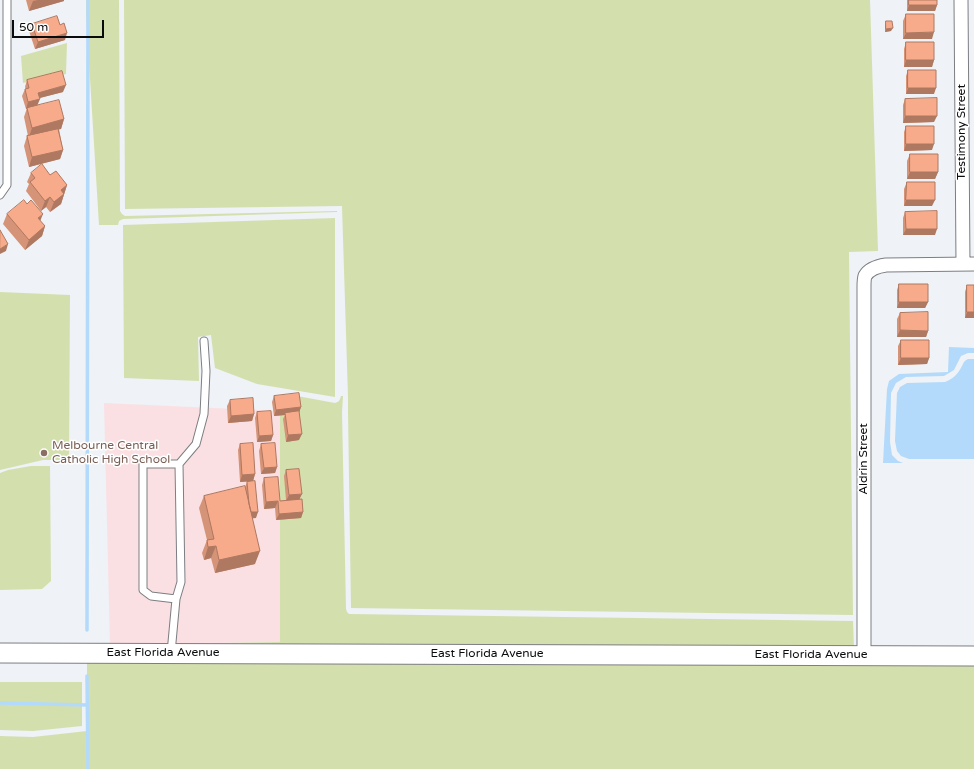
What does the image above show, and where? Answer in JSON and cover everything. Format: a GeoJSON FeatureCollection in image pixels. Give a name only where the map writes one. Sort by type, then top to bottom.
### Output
{"type":"FeatureCollection","features":[{"type":"Feature","properties":{"kind":"street","name":"Testimony Street"},"geometry":{"type":"LineString","coordinates":[[962,0],[969,264]]}},
{"type":"Feature","properties":{"kind":"street","name":"Aldrin Street"},"geometry":{"type":"LineString","coordinates":[[864,656],[865,277],[876,267],[886,264],[969,264]]}},
{"type":"Feature","properties":{"kind":"street","name":"East Florida Avenue"},"geometry":{"type":"LineString","coordinates":[[0,652],[974,656]]}},
{"type":"Feature","properties":{"kind":"lane"},"geometry":{"type":"LineString","coordinates":[[0,195],[7,185],[3,100],[8,0]]}},
{"type":"Feature","properties":{"kind":"lane"},"geometry":{"type":"LineString","coordinates":[[171,653],[176,598],[181,582],[179,464],[196,444],[204,414],[206,371],[204,341]]}},
{"type":"Feature","properties":{"kind":"lane"},"geometry":{"type":"LineString","coordinates":[[176,598],[151,596],[143,590],[143,464],[179,464]]}},
{"type":"Feature","properties":{"kind":"shaded area"},"geometry":{"type":"Polygon","coordinates":[[[104,403],[280,411],[281,642],[110,645],[104,403]]]}},
{"type":"Feature","properties":{"kind":"green space"},"geometry":{"type":"Polygon","coordinates":[[[86,0],[119,0],[120,211],[122,214],[125,216],[337,212],[123,219],[119,221],[118,225],[99,225],[86,0]]]}},
{"type":"Feature","properties":{"kind":"green space"},"geometry":{"type":"Polygon","coordinates":[[[124,0],[870,0],[878,251],[849,252],[853,615],[351,608],[348,397],[342,206],[125,209],[124,0]]]}},
{"type":"Feature","properties":{"kind":"green space"},"geometry":{"type":"Polygon","coordinates":[[[67,43],[66,74],[23,83],[21,56],[67,43]]]}},
{"type":"Feature","properties":{"kind":"green space"},"geometry":{"type":"Polygon","coordinates":[[[335,218],[335,397],[257,384],[215,368],[211,335],[198,337],[199,381],[124,378],[123,225],[335,218]]]}},
{"type":"Feature","properties":{"kind":"green space"},"geometry":{"type":"Polygon","coordinates":[[[0,292],[70,295],[69,460],[43,460],[0,470],[0,292]]]}},
{"type":"Feature","properties":{"kind":"green space"},"geometry":{"type":"Polygon","coordinates":[[[297,396],[335,403],[339,401],[341,396],[343,396],[342,412],[346,609],[349,614],[853,621],[854,648],[110,645],[280,642],[280,411],[297,396]]]}},
{"type":"Feature","properties":{"kind":"green space"},"geometry":{"type":"Polygon","coordinates":[[[31,466],[50,466],[51,581],[42,589],[0,590],[0,473],[31,466]]]}},
{"type":"Feature","properties":{"kind":"green space"},"geometry":{"type":"Polygon","coordinates":[[[87,653],[974,656],[974,769],[0,769],[0,736],[33,737],[87,731],[87,653]]]}},
{"type":"Feature","properties":{"kind":"green space"},"geometry":{"type":"Polygon","coordinates":[[[0,682],[82,682],[82,726],[33,731],[0,730],[0,682]]]}},
{"type":"Feature","properties":{"kind":"water"},"geometry":{"type":"Polygon","coordinates":[[[949,347],[974,348],[974,353],[968,353],[961,356],[954,370],[944,376],[906,377],[896,383],[891,393],[890,442],[892,455],[898,461],[903,463],[883,463],[887,389],[889,381],[899,374],[948,372],[949,347]]]}},
{"type":"Feature","properties":{"kind":"water"},"geometry":{"type":"Polygon","coordinates":[[[968,359],[974,359],[974,459],[909,459],[901,456],[897,451],[895,441],[897,393],[900,387],[907,383],[945,382],[955,376],[964,362],[968,359]]]}},
{"type":"Feature","properties":{"kind":"building"},"geometry":{"type":"Polygon","coordinates":[[[909,0],[937,0],[937,5],[909,5],[909,0]]]}},
{"type":"Feature","properties":{"kind":"building"},"geometry":{"type":"Polygon","coordinates":[[[906,14],[934,14],[934,32],[906,33],[906,14]]]}},
{"type":"Feature","properties":{"kind":"building"},"geometry":{"type":"Polygon","coordinates":[[[57,16],[60,25],[64,23],[67,33],[38,42],[32,24],[57,16]]]}},
{"type":"Feature","properties":{"kind":"building"},"geometry":{"type":"Polygon","coordinates":[[[886,21],[892,21],[893,28],[886,29],[886,21]]]}},
{"type":"Feature","properties":{"kind":"building"},"geometry":{"type":"Polygon","coordinates":[[[906,42],[934,42],[934,60],[906,60],[906,42]]]}},
{"type":"Feature","properties":{"kind":"building"},"geometry":{"type":"Polygon","coordinates":[[[908,70],[936,70],[936,88],[908,88],[908,70]]]}},
{"type":"Feature","properties":{"kind":"building"},"geometry":{"type":"Polygon","coordinates":[[[62,71],[66,85],[38,93],[40,99],[28,102],[25,89],[29,88],[27,80],[62,71]]]}},
{"type":"Feature","properties":{"kind":"building"},"geometry":{"type":"Polygon","coordinates":[[[937,98],[937,116],[905,116],[905,99],[937,98]]]}},
{"type":"Feature","properties":{"kind":"building"},"geometry":{"type":"Polygon","coordinates":[[[59,100],[64,119],[32,128],[27,108],[59,100]]]}},
{"type":"Feature","properties":{"kind":"building"},"geometry":{"type":"Polygon","coordinates":[[[906,126],[934,126],[934,144],[906,144],[906,126]]]}},
{"type":"Feature","properties":{"kind":"building"},"geometry":{"type":"Polygon","coordinates":[[[58,129],[63,150],[32,157],[27,136],[58,129]]]}},
{"type":"Feature","properties":{"kind":"building"},"geometry":{"type":"Polygon","coordinates":[[[910,154],[938,154],[938,172],[910,172],[910,154]]]}},
{"type":"Feature","properties":{"kind":"building"},"geometry":{"type":"Polygon","coordinates":[[[42,164],[50,175],[56,171],[67,185],[61,190],[64,194],[54,202],[50,197],[45,201],[30,182],[35,178],[31,173],[42,164]]]}},
{"type":"Feature","properties":{"kind":"building"},"geometry":{"type":"Polygon","coordinates":[[[907,182],[935,182],[935,200],[906,200],[907,182]]]}},
{"type":"Feature","properties":{"kind":"building"},"geometry":{"type":"Polygon","coordinates":[[[24,200],[27,204],[31,200],[43,214],[38,218],[45,226],[29,240],[7,214],[24,200]]]}},
{"type":"Feature","properties":{"kind":"building"},"geometry":{"type":"Polygon","coordinates":[[[937,211],[937,229],[906,229],[905,212],[937,211]]]}},
{"type":"Feature","properties":{"kind":"building"},"geometry":{"type":"Polygon","coordinates":[[[0,230],[8,244],[0,249],[0,230]]]}},
{"type":"Feature","properties":{"kind":"building"},"geometry":{"type":"Polygon","coordinates":[[[899,284],[928,284],[928,302],[899,302],[899,284]]]}},
{"type":"Feature","properties":{"kind":"building"},"geometry":{"type":"Polygon","coordinates":[[[967,285],[974,285],[974,312],[967,312],[967,285]]]}},
{"type":"Feature","properties":{"kind":"building"},"geometry":{"type":"Polygon","coordinates":[[[928,312],[928,331],[900,330],[900,313],[928,312]]]}},
{"type":"Feature","properties":{"kind":"building"},"geometry":{"type":"Polygon","coordinates":[[[901,340],[929,340],[929,358],[901,358],[901,340]]]}},
{"type":"Feature","properties":{"kind":"building"},"geometry":{"type":"Polygon","coordinates":[[[299,393],[301,407],[276,410],[274,396],[299,393]]]}},
{"type":"Feature","properties":{"kind":"building"},"geometry":{"type":"Polygon","coordinates":[[[253,398],[254,414],[231,416],[230,400],[253,398]]]}},
{"type":"Feature","properties":{"kind":"building"},"geometry":{"type":"Polygon","coordinates":[[[271,411],[273,435],[259,436],[257,412],[271,411]]]}},
{"type":"Feature","properties":{"kind":"building"},"geometry":{"type":"Polygon","coordinates":[[[299,411],[302,434],[288,435],[285,413],[299,411]]]}},
{"type":"Feature","properties":{"kind":"building"},"geometry":{"type":"Polygon","coordinates":[[[253,443],[255,474],[242,475],[240,444],[253,443]]]}},
{"type":"Feature","properties":{"kind":"building"},"geometry":{"type":"Polygon","coordinates":[[[275,443],[277,467],[264,468],[261,444],[275,443]]]}},
{"type":"Feature","properties":{"kind":"building"},"geometry":{"type":"Polygon","coordinates":[[[299,469],[302,494],[289,495],[286,470],[299,469]]]}},
{"type":"Feature","properties":{"kind":"building"},"geometry":{"type":"Polygon","coordinates":[[[278,477],[280,501],[302,499],[303,512],[279,514],[278,501],[266,502],[264,478],[278,477]]]}},
{"type":"Feature","properties":{"kind":"building"},"geometry":{"type":"Polygon","coordinates":[[[255,481],[258,512],[251,512],[247,482],[255,481]]]}},
{"type":"Feature","properties":{"kind":"building"},"geometry":{"type":"Polygon","coordinates":[[[245,486],[260,551],[219,560],[216,546],[208,547],[207,540],[214,539],[204,496],[245,486]]]}},
{"type":"Feature","properties":{"kind":"waterway"},"geometry":{"type":"LineString","coordinates":[[87,630],[88,0]]}},
{"type":"Feature","properties":{"kind":"waterway"},"geometry":{"type":"LineString","coordinates":[[87,676],[88,769]]}},
{"type":"Feature","properties":{"kind":"waterway"},"geometry":{"type":"LineString","coordinates":[[0,703],[87,705]]}},
{"type":"Feature","properties":{"kind":"place","name":"Melbourne Central Catholic High School"},"geometry":{"type":"Point","coordinates":[44,453]}}]}
